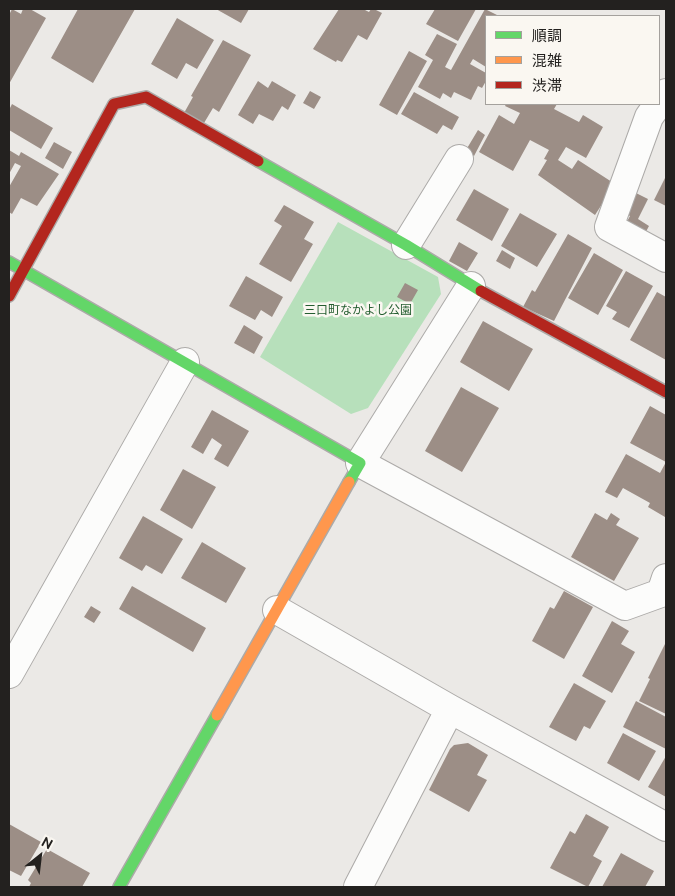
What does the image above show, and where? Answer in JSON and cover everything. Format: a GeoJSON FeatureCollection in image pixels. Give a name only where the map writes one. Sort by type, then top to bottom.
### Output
{"type":"FeatureCollection","features":[{"type":"Feature","properties":{"kind":"street"},"geometry":{"type":"LineString","coordinates":[[9,296],[114,104],[146,97],[406,245],[471,286],[666,392]]}},
{"type":"Feature","properties":{"kind":"street"},"geometry":{"type":"LineString","coordinates":[[658,105],[649,118],[609,227],[666,258]]}},
{"type":"Feature","properties":{"kind":"street"},"geometry":{"type":"LineString","coordinates":[[406,245],[459,159]]}},
{"type":"Feature","properties":{"kind":"street"},"geometry":{"type":"LineString","coordinates":[[9,262],[360,463],[625,606],[665,589]]}},
{"type":"Feature","properties":{"kind":"street"},"geometry":{"type":"LineString","coordinates":[[119,887],[360,463],[471,286]]}},
{"type":"Feature","properties":{"kind":"street"},"geometry":{"type":"LineString","coordinates":[[9,674],[185,362]]}},
{"type":"Feature","properties":{"kind":"street"},"geometry":{"type":"LineString","coordinates":[[277,610],[450,709],[666,827]]}},
{"type":"Feature","properties":{"kind":"street"},"geometry":{"type":"LineString","coordinates":[[361,886],[450,709]]}},
{"type":"Feature","properties":{"kind":"green space","name":"三口町なかよし公園"},"geometry":{"type":"Polygon","coordinates":[[[338,222],[438,277],[441,294],[368,408],[351,414],[260,357],[338,222]]]}},
{"type":"Feature","properties":{"kind":"building"},"geometry":{"type":"Polygon","coordinates":[[[12,9],[21,14],[23,9],[30,9],[46,18],[9,84],[9,15],[12,9]]]}},
{"type":"Feature","properties":{"kind":"building"},"geometry":{"type":"Polygon","coordinates":[[[78,9],[135,9],[93,83],[51,58],[78,9]]]}},
{"type":"Feature","properties":{"kind":"building"},"geometry":{"type":"Polygon","coordinates":[[[216,9],[249,9],[241,23],[216,9]]]}},
{"type":"Feature","properties":{"kind":"building"},"geometry":{"type":"Polygon","coordinates":[[[339,9],[363,9],[369,12],[371,9],[374,9],[382,13],[367,40],[358,35],[342,62],[337,60],[336,62],[313,49],[339,9]]]}},
{"type":"Feature","properties":{"kind":"building"},"geometry":{"type":"Polygon","coordinates":[[[435,9],[476,9],[458,41],[426,24],[435,9]]]}},
{"type":"Feature","properties":{"kind":"building"},"geometry":{"type":"Polygon","coordinates":[[[485,9],[497,15],[485,15],[485,66],[473,59],[470,64],[485,72],[485,83],[482,88],[478,86],[471,100],[454,92],[451,98],[443,93],[440,99],[418,87],[433,60],[425,55],[437,34],[457,44],[445,67],[451,70],[485,9]]]}},
{"type":"Feature","properties":{"kind":"building"},"geometry":{"type":"Polygon","coordinates":[[[177,18],[214,40],[197,69],[186,63],[177,79],[151,64],[177,18]]]}},
{"type":"Feature","properties":{"kind":"building"},"geometry":{"type":"Polygon","coordinates":[[[223,40],[251,55],[219,112],[213,108],[204,123],[184,113],[193,97],[191,96],[223,40]]]}},
{"type":"Feature","properties":{"kind":"building"},"geometry":{"type":"Polygon","coordinates":[[[409,51],[427,61],[397,115],[379,105],[409,51]]]}},
{"type":"Feature","properties":{"kind":"building"},"geometry":{"type":"Polygon","coordinates":[[[258,81],[268,88],[272,81],[296,95],[288,110],[282,106],[273,121],[259,114],[253,124],[238,115],[258,81]]]}},
{"type":"Feature","properties":{"kind":"building"},"geometry":{"type":"Polygon","coordinates":[[[310,91],[321,97],[314,109],[303,103],[310,91]]]}},
{"type":"Feature","properties":{"kind":"building"},"geometry":{"type":"Polygon","coordinates":[[[414,92],[459,117],[452,130],[443,125],[437,134],[401,114],[414,92]]]}},
{"type":"Feature","properties":{"kind":"building"},"geometry":{"type":"Polygon","coordinates":[[[12,104],[53,128],[41,149],[9,130],[9,110],[12,104]]]}},
{"type":"Feature","properties":{"kind":"building"},"geometry":{"type":"Polygon","coordinates":[[[556,105],[554,109],[579,122],[583,115],[603,127],[586,158],[566,147],[558,160],[572,169],[578,160],[615,184],[595,215],[538,175],[547,160],[544,159],[549,150],[530,140],[513,171],[479,152],[499,115],[514,124],[520,113],[505,106],[556,105]]]}},
{"type":"Feature","properties":{"kind":"building"},"geometry":{"type":"Polygon","coordinates":[[[478,130],[485,135],[474,156],[466,150],[478,130]]]}},
{"type":"Feature","properties":{"kind":"building"},"geometry":{"type":"Polygon","coordinates":[[[54,142],[72,152],[63,169],[45,158],[54,142]]]}},
{"type":"Feature","properties":{"kind":"building"},"geometry":{"type":"Polygon","coordinates":[[[9,150],[19,156],[21,152],[59,174],[37,206],[21,198],[12,214],[9,212],[9,187],[21,166],[15,163],[9,174],[9,150]]]}},
{"type":"Feature","properties":{"kind":"building"},"geometry":{"type":"Polygon","coordinates":[[[666,176],[666,206],[654,200],[666,176]]]}},
{"type":"Feature","properties":{"kind":"building"},"geometry":{"type":"Polygon","coordinates":[[[474,189],[509,209],[492,241],[456,220],[474,189]]]}},
{"type":"Feature","properties":{"kind":"building"},"geometry":{"type":"Polygon","coordinates":[[[634,192],[648,199],[638,219],[649,226],[641,241],[622,231],[630,216],[623,212],[634,192]]]}},
{"type":"Feature","properties":{"kind":"building"},"geometry":{"type":"Polygon","coordinates":[[[284,205],[314,222],[304,239],[313,244],[291,282],[259,264],[282,226],[274,221],[284,205]]]}},
{"type":"Feature","properties":{"kind":"building"},"geometry":{"type":"Polygon","coordinates":[[[520,213],[557,234],[537,267],[501,246],[520,213]]]}},
{"type":"Feature","properties":{"kind":"building"},"geometry":{"type":"Polygon","coordinates":[[[568,234],[592,248],[554,321],[523,307],[532,290],[535,292],[568,234]]]}},
{"type":"Feature","properties":{"kind":"building"},"geometry":{"type":"Polygon","coordinates":[[[459,242],[478,253],[467,271],[449,261],[459,242]]]}},
{"type":"Feature","properties":{"kind":"building"},"geometry":{"type":"Polygon","coordinates":[[[502,250],[515,258],[510,269],[496,261],[502,250]]]}},
{"type":"Feature","properties":{"kind":"building"},"geometry":{"type":"Polygon","coordinates":[[[594,253],[623,270],[598,315],[568,298],[594,253]]]}},
{"type":"Feature","properties":{"kind":"building"},"geometry":{"type":"Polygon","coordinates":[[[626,271],[653,286],[629,328],[612,319],[617,312],[606,306],[626,271]]]}},
{"type":"Feature","properties":{"kind":"building"},"geometry":{"type":"Polygon","coordinates":[[[246,276],[283,297],[272,317],[261,310],[255,320],[229,306],[246,276]]]}},
{"type":"Feature","properties":{"kind":"building"},"geometry":{"type":"Polygon","coordinates":[[[405,283],[418,290],[410,304],[397,297],[405,283]]]}},
{"type":"Feature","properties":{"kind":"building"},"geometry":{"type":"Polygon","coordinates":[[[657,292],[666,297],[666,360],[630,340],[657,292]]]}},
{"type":"Feature","properties":{"kind":"building"},"geometry":{"type":"Polygon","coordinates":[[[483,321],[533,349],[509,391],[460,362],[483,321]]]}},
{"type":"Feature","properties":{"kind":"building"},"geometry":{"type":"Polygon","coordinates":[[[244,325],[263,337],[254,354],[234,343],[244,325]]]}},
{"type":"Feature","properties":{"kind":"building"},"geometry":{"type":"Polygon","coordinates":[[[461,387],[499,408],[462,472],[425,451],[461,387]]]}},
{"type":"Feature","properties":{"kind":"building"},"geometry":{"type":"Polygon","coordinates":[[[650,406],[666,415],[666,462],[630,443],[650,406]]]}},
{"type":"Feature","properties":{"kind":"building"},"geometry":{"type":"Polygon","coordinates":[[[212,410],[249,431],[228,467],[214,459],[222,445],[212,438],[203,454],[191,447],[212,410]]]}},
{"type":"Feature","properties":{"kind":"building"},"geometry":{"type":"Polygon","coordinates":[[[626,454],[660,473],[666,463],[665,517],[648,507],[650,503],[623,488],[617,498],[605,492],[626,454]]]}},
{"type":"Feature","properties":{"kind":"building"},"geometry":{"type":"Polygon","coordinates":[[[183,469],[216,487],[192,529],[160,510],[183,469]]]}},
{"type":"Feature","properties":{"kind":"building"},"geometry":{"type":"Polygon","coordinates":[[[595,513],[607,520],[611,513],[620,519],[616,525],[639,538],[614,581],[571,557],[595,513]]]}},
{"type":"Feature","properties":{"kind":"building"},"geometry":{"type":"Polygon","coordinates":[[[143,516],[183,539],[162,574],[146,565],[142,571],[119,558],[143,516]]]}},
{"type":"Feature","properties":{"kind":"building"},"geometry":{"type":"Polygon","coordinates":[[[202,542],[246,568],[226,603],[181,578],[202,542]]]}},
{"type":"Feature","properties":{"kind":"building"},"geometry":{"type":"Polygon","coordinates":[[[132,586],[206,628],[193,652],[119,609],[132,586]]]}},
{"type":"Feature","properties":{"kind":"building"},"geometry":{"type":"Polygon","coordinates":[[[564,591],[593,607],[564,659],[532,641],[550,607],[554,609],[564,591]]]}},
{"type":"Feature","properties":{"kind":"building"},"geometry":{"type":"Polygon","coordinates":[[[91,606],[101,612],[94,623],[84,617],[91,606]]]}},
{"type":"Feature","properties":{"kind":"building"},"geometry":{"type":"Polygon","coordinates":[[[612,621],[629,631],[621,644],[635,652],[612,693],[582,676],[612,621]]]}},
{"type":"Feature","properties":{"kind":"building"},"geometry":{"type":"Polygon","coordinates":[[[666,642],[666,714],[639,701],[666,642]]]}},
{"type":"Feature","properties":{"kind":"building"},"geometry":{"type":"Polygon","coordinates":[[[574,683],[606,701],[590,729],[584,726],[576,741],[549,727],[574,683]]]}},
{"type":"Feature","properties":{"kind":"building"},"geometry":{"type":"Polygon","coordinates":[[[636,701],[666,717],[666,749],[623,727],[636,701]]]}},
{"type":"Feature","properties":{"kind":"building"},"geometry":{"type":"Polygon","coordinates":[[[623,733],[656,751],[639,781],[607,763],[623,733]]]}},
{"type":"Feature","properties":{"kind":"building"},"geometry":{"type":"Polygon","coordinates":[[[468,743],[488,755],[477,775],[487,780],[469,812],[429,790],[450,749],[454,745],[468,743]]]}},
{"type":"Feature","properties":{"kind":"building"},"geometry":{"type":"Polygon","coordinates":[[[666,756],[666,797],[648,787],[666,756]]]}},
{"type":"Feature","properties":{"kind":"building"},"geometry":{"type":"Polygon","coordinates":[[[586,814],[609,827],[593,856],[602,861],[588,887],[550,868],[570,831],[575,834],[586,814]]]}},
{"type":"Feature","properties":{"kind":"building"},"geometry":{"type":"Polygon","coordinates":[[[9,824],[41,842],[21,876],[9,870],[9,824]]]}},
{"type":"Feature","properties":{"kind":"building"},"geometry":{"type":"Polygon","coordinates":[[[47,849],[90,873],[82,887],[29,887],[31,883],[28,880],[47,849]]]}},
{"type":"Feature","properties":{"kind":"building"},"geometry":{"type":"Polygon","coordinates":[[[621,853],[654,871],[645,887],[602,887],[621,853]]]}},
{"type":"Feature","properties":{"kind":"traffic: fast"},"geometry":{"type":"LineString","coordinates":[[258,161],[406,245],[481,291]]}},
{"type":"Feature","properties":{"kind":"traffic: fast"},"geometry":{"type":"LineString","coordinates":[[9,262],[360,463],[349,482]]}},
{"type":"Feature","properties":{"kind":"traffic: fast"},"geometry":{"type":"LineString","coordinates":[[119,887],[217,715]]}},
{"type":"Feature","properties":{"kind":"traffic: slow"},"geometry":{"type":"LineString","coordinates":[[217,715],[349,482]]}},
{"type":"Feature","properties":{"kind":"traffic: jam"},"geometry":{"type":"LineString","coordinates":[[9,296],[114,104],[146,97],[258,161]]}},
{"type":"Feature","properties":{"kind":"traffic: jam"},"geometry":{"type":"LineString","coordinates":[[481,291],[666,392]]}}]}
